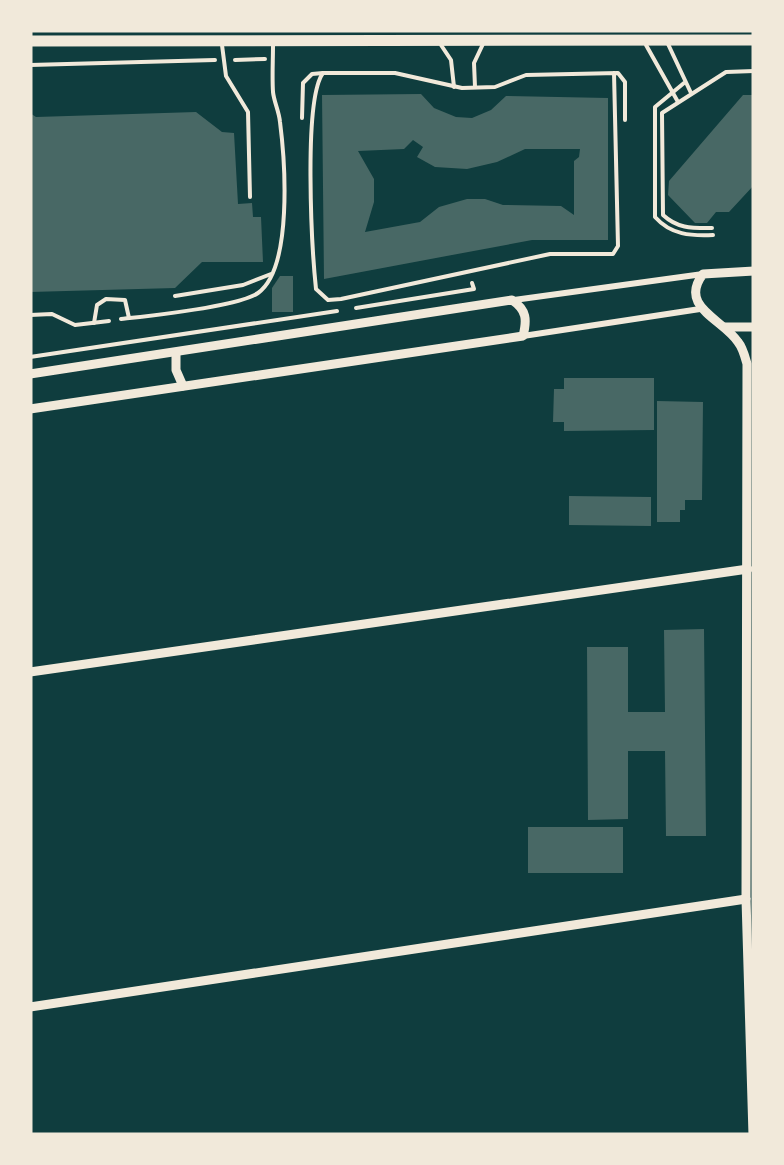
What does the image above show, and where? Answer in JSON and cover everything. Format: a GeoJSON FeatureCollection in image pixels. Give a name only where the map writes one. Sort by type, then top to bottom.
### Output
{"type":"FeatureCollection","features":[{"type":"Feature","properties":{"kind":"main road"},"geometry":{"type":"LineString","coordinates":[[30,41],[754,40]]}},
{"type":"Feature","properties":{"kind":"street"},"geometry":{"type":"LineString","coordinates":[[30,374],[512,300],[703,274],[754,271]]}},
{"type":"Feature","properties":{"kind":"street"},"geometry":{"type":"LineString","coordinates":[[703,274],[695,293],[700,309],[740,343],[747,364],[746,899],[753,1135]]}},
{"type":"Feature","properties":{"kind":"street"},"geometry":{"type":"LineString","coordinates":[[512,300],[526,315],[523,336]]}},
{"type":"Feature","properties":{"kind":"street"},"geometry":{"type":"LineString","coordinates":[[30,409],[700,309]]}},
{"type":"Feature","properties":{"kind":"street"},"geometry":{"type":"LineString","coordinates":[[725,327],[754,328]]}},
{"type":"Feature","properties":{"kind":"street"},"geometry":{"type":"LineString","coordinates":[[176,353],[176,370],[183,386]]}},
{"type":"Feature","properties":{"kind":"street"},"geometry":{"type":"LineString","coordinates":[[30,672],[748,569]]}},
{"type":"Feature","properties":{"kind":"street"},"geometry":{"type":"LineString","coordinates":[[30,1007],[746,899]]}},
{"type":"Feature","properties":{"kind":"lane"},"geometry":{"type":"LineString","coordinates":[[222,40],[226,76],[248,112],[250,198]]}},
{"type":"Feature","properties":{"kind":"lane"},"geometry":{"type":"LineString","coordinates":[[121,319],[249,297],[259,293],[271,274],[283,230],[273,40]]}},
{"type":"Feature","properties":{"kind":"lane"},"geometry":{"type":"LineString","coordinates":[[436,40],[451,60],[454,87]]}},
{"type":"Feature","properties":{"kind":"lane"},"geometry":{"type":"LineString","coordinates":[[475,88],[474,62],[485,41]]}},
{"type":"Feature","properties":{"kind":"lane"},"geometry":{"type":"LineString","coordinates":[[644,41],[678,102]]}},
{"type":"Feature","properties":{"kind":"lane"},"geometry":{"type":"LineString","coordinates":[[666,41],[691,93]]}},
{"type":"Feature","properties":{"kind":"lane"},"geometry":{"type":"LineString","coordinates":[[302,118],[303,83],[312,74],[395,72],[454,87],[475,88],[495,86],[526,74],[614,73],[624,78],[625,120]]}},
{"type":"Feature","properties":{"kind":"lane"},"geometry":{"type":"LineString","coordinates":[[712,228],[684,228],[663,216],[662,113],[726,72],[754,72]]}},
{"type":"Feature","properties":{"kind":"lane"},"geometry":{"type":"LineString","coordinates":[[323,73],[315,84],[312,114],[312,250],[320,295],[328,300],[550,254],[616,251],[614,73]]}},
{"type":"Feature","properties":{"kind":"lane"},"geometry":{"type":"LineString","coordinates":[[684,82],[655,107],[656,217],[668,229],[680,233],[713,235]]}},
{"type":"Feature","properties":{"kind":"lane"},"geometry":{"type":"LineString","coordinates":[[175,296],[244,285],[271,274]]}},
{"type":"Feature","properties":{"kind":"lane"},"geometry":{"type":"LineString","coordinates":[[94,323],[97,306],[106,300],[127,301],[129,318]]}},
{"type":"Feature","properties":{"kind":"lane"},"geometry":{"type":"LineString","coordinates":[[30,315],[52,314],[75,325],[108,321]]}},
{"type":"Feature","properties":{"kind":"path"},"geometry":{"type":"LineString","coordinates":[[30,66],[272,59]]}},
{"type":"Feature","properties":{"kind":"path"},"geometry":{"type":"LineString","coordinates":[[30,357],[474,289],[468,270]]}},
{"type":"Feature","properties":{"kind":"building"},"geometry":{"type":"Polygon","coordinates":[[[421,94],[434,108],[456,117],[472,118],[491,110],[506,96],[608,98],[608,240],[532,240],[324,279],[322,95],[421,94]],[[413,140],[404,149],[358,151],[374,179],[374,202],[365,232],[420,222],[439,207],[467,199],[503,205],[561,206],[574,215],[574,161],[580,149],[525,149],[497,162],[467,169],[435,167],[417,157],[423,147],[413,140]]]}},
{"type":"Feature","properties":{"kind":"building"},"geometry":{"type":"Polygon","coordinates":[[[743,95],[754,95],[754,185],[729,212],[716,212],[707,223],[695,223],[668,195],[669,181],[743,95]]]}},
{"type":"Feature","properties":{"kind":"building"},"geometry":{"type":"Polygon","coordinates":[[[196,112],[222,132],[234,133],[238,204],[252,203],[253,217],[261,217],[263,262],[202,262],[175,288],[30,292],[30,113],[36,117],[196,112]]]}},
{"type":"Feature","properties":{"kind":"building"},"geometry":{"type":"Polygon","coordinates":[[[280,276],[293,276],[293,312],[272,312],[272,288],[280,276]]]}},
{"type":"Feature","properties":{"kind":"building"},"geometry":{"type":"Polygon","coordinates":[[[564,378],[654,378],[654,430],[564,431],[564,422],[553,422],[554,389],[564,389],[564,378]]]}},
{"type":"Feature","properties":{"kind":"building"},"geometry":{"type":"Polygon","coordinates":[[[657,401],[703,402],[702,500],[685,500],[680,522],[657,522],[657,401]]]}},
{"type":"Feature","properties":{"kind":"building"},"geometry":{"type":"Polygon","coordinates":[[[569,496],[651,497],[651,526],[569,525],[569,496]]]}},
{"type":"Feature","properties":{"kind":"building"},"geometry":{"type":"Polygon","coordinates":[[[704,629],[706,836],[666,836],[665,751],[628,751],[628,819],[588,820],[587,647],[628,647],[628,712],[665,712],[664,630],[704,629]]]}},
{"type":"Feature","properties":{"kind":"building"},"geometry":{"type":"Polygon","coordinates":[[[528,827],[623,827],[623,873],[528,873],[528,827]]]}}]}
